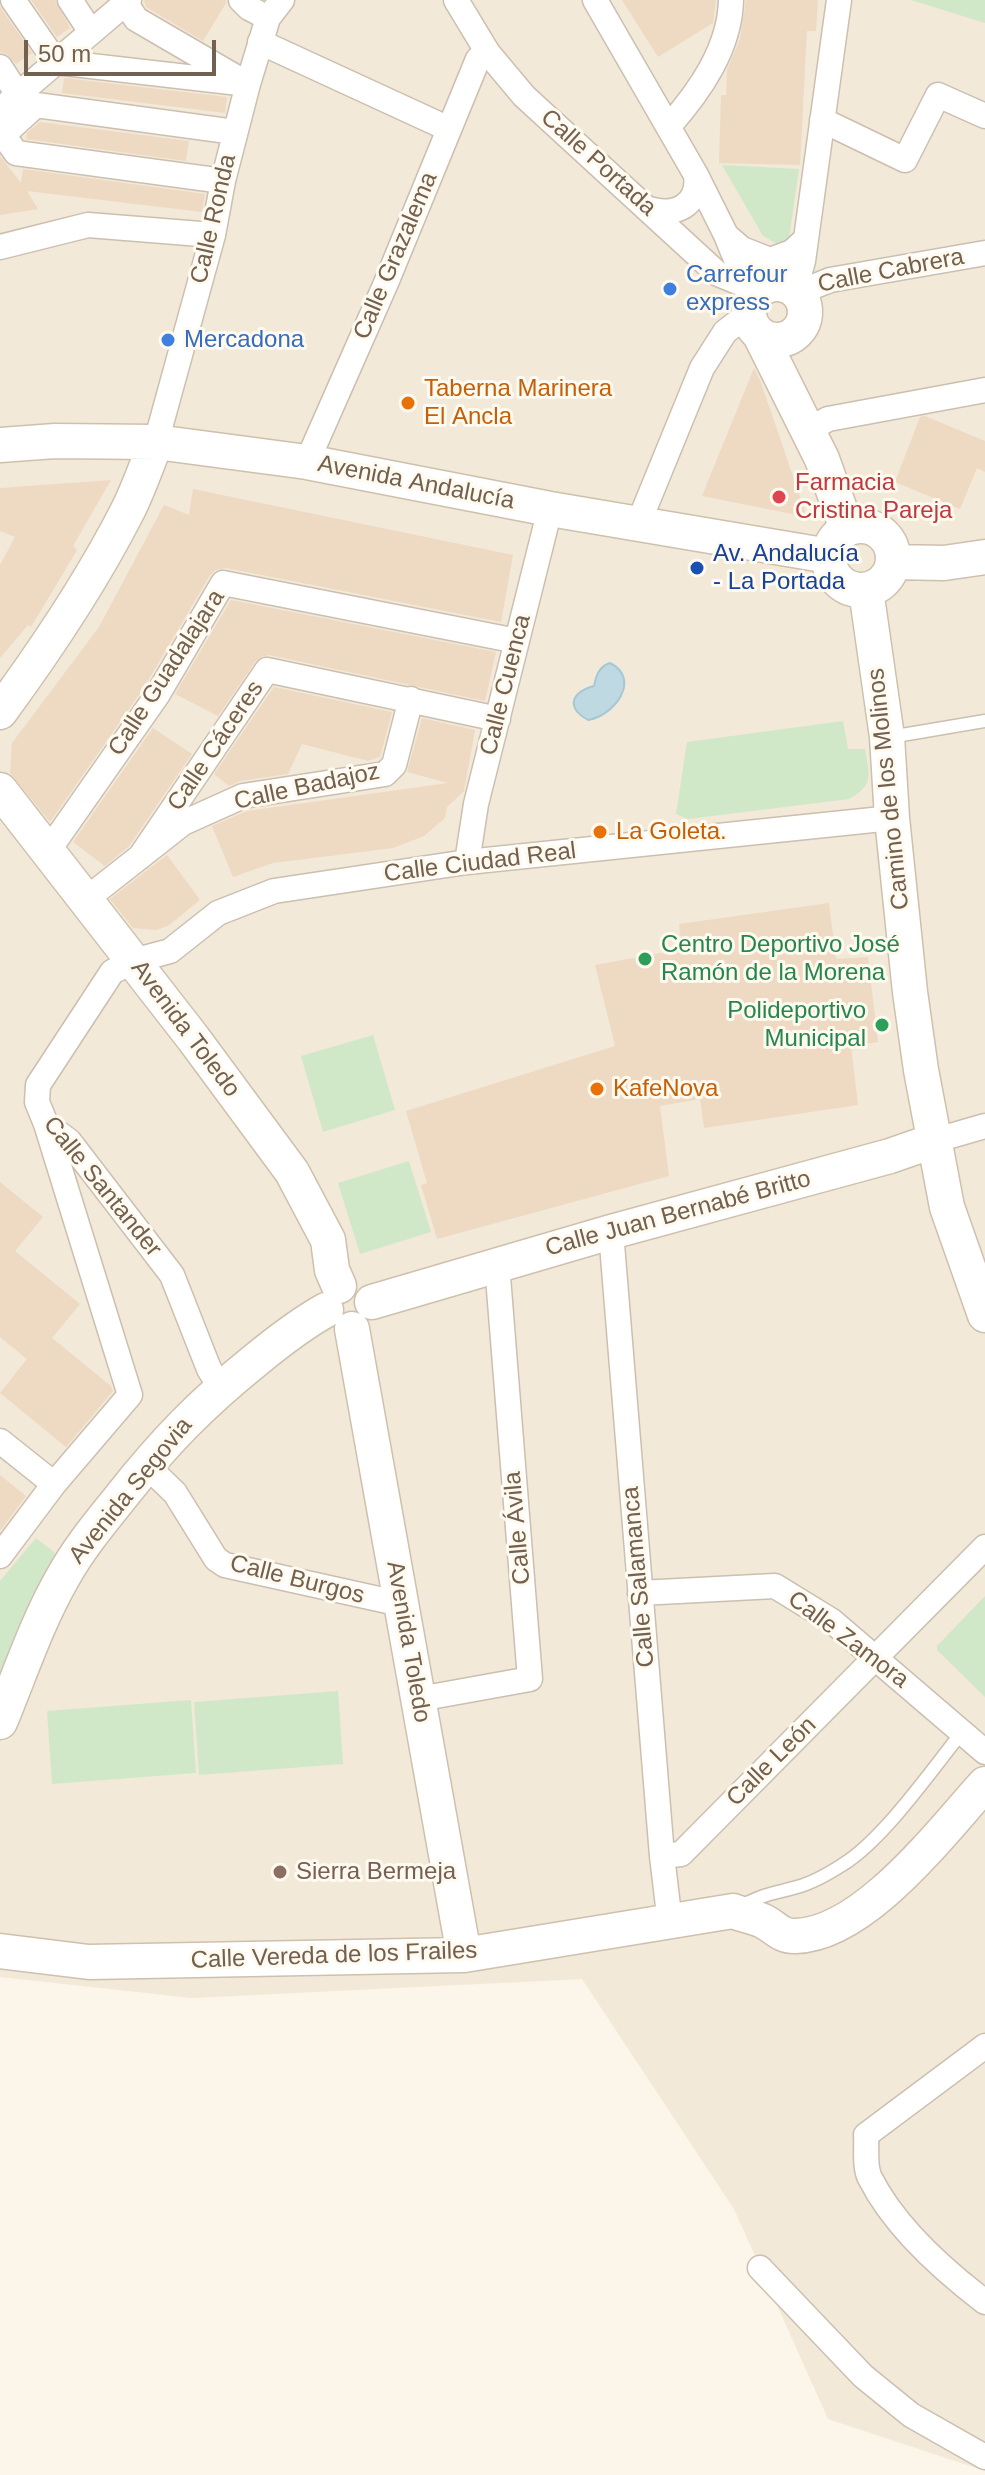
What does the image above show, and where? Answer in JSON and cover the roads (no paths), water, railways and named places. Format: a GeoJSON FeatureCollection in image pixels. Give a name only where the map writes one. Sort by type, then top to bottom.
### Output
{"type":"FeatureCollection","features":[{"type":"Feature","properties":{"kind":"street"},"geometry":{"type":"LineString","coordinates":[[13,0],[56,62],[248,84]]}},
{"type":"Feature","properties":{"kind":"street"},"geometry":{"type":"LineString","coordinates":[[70,0],[91,32]]}},
{"type":"Feature","properties":{"kind":"street"},"geometry":{"type":"LineString","coordinates":[[241,0],[249,8],[275,9]]}},
{"type":"Feature","properties":{"kind":"street","name":"Calle Portada"},"geometry":{"type":"LineString","coordinates":[[456,0],[488,53],[524,96],[718,274],[767,300]]}},
{"type":"Feature","properties":{"kind":"street"},"geometry":{"type":"LineString","coordinates":[[595,0],[669,126],[726,235],[767,300],[818,443]]}},
{"type":"Feature","properties":{"kind":"street"},"geometry":{"type":"LineString","coordinates":[[669,126],[690,102],[712,67],[731,18],[731,0]]}},
{"type":"Feature","properties":{"kind":"street"},"geometry":{"type":"LineString","coordinates":[[767,300],[800,276],[839,0]]}},
{"type":"Feature","properties":{"kind":"street"},"geometry":{"type":"LineString","coordinates":[[0,67],[10,103],[126,1],[136,19],[248,84]]}},
{"type":"Feature","properties":{"kind":"street","name":"Calle Ronda"},"geometry":{"type":"LineString","coordinates":[[156,442],[213,235],[223,181],[248,84],[260,42],[275,9]]}},
{"type":"Feature","properties":{"kind":"street"},"geometry":{"type":"LineString","coordinates":[[260,42],[449,129]]}},
{"type":"Feature","properties":{"kind":"street","name":"Calle Grazalema"},"geometry":{"type":"LineString","coordinates":[[307,462],[386,283],[478,59],[488,53]]}},
{"type":"Feature","properties":{"kind":"street"},"geometry":{"type":"LineString","coordinates":[[822,120],[905,160],[938,95],[985,116]]}},
{"type":"Feature","properties":{"kind":"street"},"geometry":{"type":"LineString","coordinates":[[223,181],[16,153],[2,133],[36,105],[235,132]]}},
{"type":"Feature","properties":{"kind":"street"},"geometry":{"type":"LineString","coordinates":[[649,209],[662,213],[677,211],[688,205],[695,195],[696,175]]}},
{"type":"Feature","properties":{"kind":"street"},"geometry":{"type":"LineString","coordinates":[[0,247],[88,225],[213,235]]}},
{"type":"Feature","properties":{"kind":"street"},"geometry":{"type":"LineString","coordinates":[[726,235],[742,249],[770,260],[792,252],[806,239]]}},
{"type":"Feature","properties":{"kind":"street","name":"Calle Cabrera"},"geometry":{"type":"LineString","coordinates":[[639,522],[702,368],[725,332],[739,321],[767,300],[830,280],[985,253]]}},
{"type":"Feature","properties":{"kind":"street"},"geometry":{"type":"LineString","coordinates":[[767,300],[777,340],[794,334],[838,542]]}},
{"type":"Feature","properties":{"kind":"street"},"geometry":{"type":"LineString","coordinates":[[818,443],[828,419],[985,390]]}},
{"type":"Feature","properties":{"kind":"street","name":"Avenida Andalucía"},"geometry":{"type":"LineString","coordinates":[[0,445],[55,441],[156,442],[307,462],[550,509],[639,522],[838,542]]}},
{"type":"Feature","properties":{"kind":"street"},"geometry":{"type":"LineString","coordinates":[[0,712],[95,571],[129,508],[156,442]]}},
{"type":"Feature","properties":{"kind":"street","name":"Calle Cuenca"},"geometry":{"type":"LineString","coordinates":[[467,862],[476,804],[550,509]]}},
{"type":"Feature","properties":{"kind":"street"},"geometry":{"type":"LineString","coordinates":[[856,525],[876,528],[890,542],[893,562],[884,580],[866,590],[856,590],[839,581],[829,565],[838,542],[856,525]]}},
{"type":"Feature","properties":{"kind":"street"},"geometry":{"type":"LineString","coordinates":[[893,562],[944,563],[985,557]]}},
{"type":"Feature","properties":{"kind":"street","name":"Calle Guadalajara"},"geometry":{"type":"LineString","coordinates":[[48,851],[158,694],[223,583],[517,641]]}},
{"type":"Feature","properties":{"kind":"street","name":"Camino de los Molinos"},"geometry":{"type":"LineString","coordinates":[[866,590],[887,737],[910,992],[933,1141],[947,1207],[985,1315]]}},
{"type":"Feature","properties":{"kind":"street","name":"Calle Cáceres"},"geometry":{"type":"LineString","coordinates":[[140,857],[267,670],[498,719]]}},
{"type":"Feature","properties":{"kind":"street","name":"Calle Badajoz"},"geometry":{"type":"LineString","coordinates":[[85,900],[183,823],[243,796],[385,774],[394,765],[411,699]]}},
{"type":"Feature","properties":{"kind":"street","name":"Avenida Toledo"},"geometry":{"type":"LineString","coordinates":[[0,790],[292,1172],[328,1240],[339,1308],[401,1604],[464,1955]]}},
{"type":"Feature","properties":{"kind":"street","name":"Calle Ciudad Real"},"geometry":{"type":"LineString","coordinates":[[133,961],[170,951],[218,913],[274,891],[467,862],[892,818]]}},
{"type":"Feature","properties":{"kind":"street","name":"Calle Santander"},"geometry":{"type":"LineString","coordinates":[[133,961],[112,972],[38,1085],[37,1102],[46,1124],[69,1141],[172,1275],[209,1369],[221,1388]]}},
{"type":"Feature","properties":{"kind":"street"},"geometry":{"type":"LineString","coordinates":[[0,1556],[54,1484],[130,1395],[46,1124]]}},
{"type":"Feature","properties":{"kind":"street","name":"Calle Juan Bernabé Britto"},"geometry":{"type":"LineString","coordinates":[[339,1308],[353,1284],[360,1286],[372,1302],[497,1264],[890,1156],[985,1126]]}},
{"type":"Feature","properties":{"kind":"street","name":"Calle Salamanca"},"geometry":{"type":"LineString","coordinates":[[611,1232],[670,1923]]}},
{"type":"Feature","properties":{"kind":"street","name":"Calle Ávila"},"geometry":{"type":"LineString","coordinates":[[419,1699],[530,1679],[497,1264]]}},
{"type":"Feature","properties":{"kind":"street","name":"Avenida Segovia"},"geometry":{"type":"LineString","coordinates":[[0,1722],[62,1577],[146,1465],[192,1414],[221,1388],[283,1338],[339,1308]]}},
{"type":"Feature","properties":{"kind":"street"},"geometry":{"type":"LineString","coordinates":[[0,1441],[54,1484]]}},
{"type":"Feature","properties":{"kind":"street","name":"Calle Burgos"},"geometry":{"type":"LineString","coordinates":[[146,1465],[175,1493],[216,1559],[225,1565],[401,1604]]}},
{"type":"Feature","properties":{"kind":"street","name":"Calle León"},"geometry":{"type":"LineString","coordinates":[[662,1856],[681,1854],[985,1547]]}},
{"type":"Feature","properties":{"kind":"street","name":"Calle Zamora"},"geometry":{"type":"LineString","coordinates":[[640,1593],[775,1586],[832,1621],[985,1752]]}},
{"type":"Feature","properties":{"kind":"street"},"geometry":{"type":"LineString","coordinates":[[733,1911],[764,1922],[781,1934],[797,1936],[828,1929],[853,1916],[894,1884],[985,1784]]}},
{"type":"Feature","properties":{"kind":"street","name":"Calle Vereda de los Frailes"},"geometry":{"type":"LineString","coordinates":[[0,1951],[89,1962],[464,1955],[733,1911]]}},
{"type":"Feature","properties":{"kind":"street"},"geometry":{"type":"LineString","coordinates":[[985,2046],[866,2135],[868,2176],[905,2230],[962,2285],[985,2302]]}},
{"type":"Feature","properties":{"kind":"street"},"geometry":{"type":"LineString","coordinates":[[760,2268],[863,2376],[911,2415],[985,2457]]}},
{"type":"Feature","properties":{"kind":"lane"},"geometry":{"type":"LineString","coordinates":[[887,737],[985,721]]}},
{"type":"Feature","properties":{"kind":"lane"},"geometry":{"type":"LineString","coordinates":[[733,1911],[752,1899],[798,1887],[844,1864],[867,1845],[962,1732]]}},
{"type":"Feature","properties":{"kind":"water"},"geometry":{"type":"Polygon","coordinates":[[[610,663],[624,678],[621,696],[607,712],[588,720],[576,710],[574,700],[581,692],[594,686],[601,669],[610,663]]]}},
{"type":"Feature","properties":{"kind":"place","name":"Carrefour express"},"geometry":{"type":"Point","coordinates":[670,289]}},
{"type":"Feature","properties":{"kind":"place","name":"Mercadona"},"geometry":{"type":"Point","coordinates":[168,340]}},
{"type":"Feature","properties":{"kind":"place","name":"Taberna Marinera El Ancla"},"geometry":{"type":"Point","coordinates":[408,403]}},
{"type":"Feature","properties":{"kind":"place","name":"Farmacia Cristina Pareja"},"geometry":{"type":"Point","coordinates":[779,497]}},
{"type":"Feature","properties":{"kind":"place","name":"Av. Andalucía - La Portada"},"geometry":{"type":"Point","coordinates":[697,568]}},
{"type":"Feature","properties":{"kind":"place","name":"La Goleta."},"geometry":{"type":"Point","coordinates":[600,832]}},
{"type":"Feature","properties":{"kind":"place","name":"Centro Deportivo José Ramón de la Morena"},"geometry":{"type":"Point","coordinates":[645,959]}},
{"type":"Feature","properties":{"kind":"place","name":"Polideportivo Municipal"},"geometry":{"type":"Point","coordinates":[882,1025]}},
{"type":"Feature","properties":{"kind":"place","name":"KafeNova"},"geometry":{"type":"Point","coordinates":[597,1089]}},
{"type":"Feature","properties":{"kind":"place","name":"Sierra Bermeja"},"geometry":{"type":"Point","coordinates":[280,1872]}}]}
